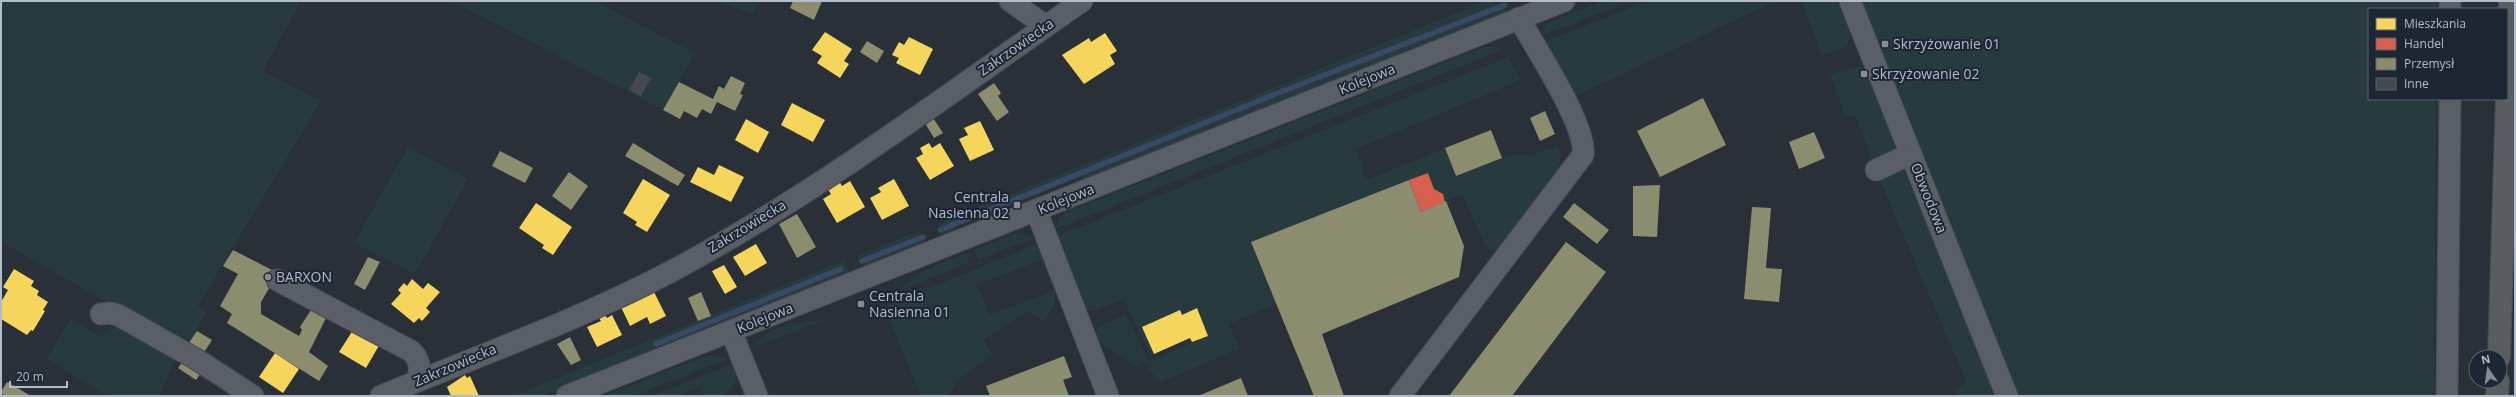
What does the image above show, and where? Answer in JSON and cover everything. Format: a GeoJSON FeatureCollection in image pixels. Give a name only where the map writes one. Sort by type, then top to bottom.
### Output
{"type":"FeatureCollection","features":[{"type":"Feature","properties":{"kind":"highway"},"geometry":{"type":"LineString","coordinates":[[2508,64],[2510,1]]}},
{"type":"Feature","properties":{"kind":"highway"},"geometry":{"type":"LineString","coordinates":[[2499,349],[2507,100]]}},
{"type":"Feature","properties":{"kind":"street"},"geometry":{"type":"LineString","coordinates":[[1010,1],[1046,26]]}},
{"type":"Feature","properties":{"kind":"street","name":"Zakrzowiecka"},"geometry":{"type":"LineString","coordinates":[[381,396],[622,295],[714,247],[752,225],[907,123],[1082,1]]}},
{"type":"Feature","properties":{"kind":"street","name":"Kolejowa"},"geometry":{"type":"LineString","coordinates":[[568,396],[1564,1]]}},
{"type":"Feature","properties":{"kind":"street","name":"Obwodowa"},"geometry":{"type":"LineString","coordinates":[[1850,1],[2007,396]]}},
{"type":"Feature","properties":{"kind":"street"},"geometry":{"type":"LineString","coordinates":[[1400,396],[1583,155],[1582,138],[1565,101],[1520,18]]}},
{"type":"Feature","properties":{"kind":"street"},"geometry":{"type":"LineString","coordinates":[[2447,396],[2450,100]]}},
{"type":"Feature","properties":{"kind":"street"},"geometry":{"type":"LineString","coordinates":[[1876,170],[1911,154]]}},
{"type":"Feature","properties":{"kind":"street"},"geometry":{"type":"LineString","coordinates":[[1036,210],[1108,396]]}},
{"type":"Feature","properties":{"kind":"street"},"geometry":{"type":"LineString","coordinates":[[277,280],[401,344],[432,368],[443,371]]}},
{"type":"Feature","properties":{"kind":"street"},"geometry":{"type":"LineString","coordinates":[[100,314],[110,313],[118,315],[196,359],[253,396]]}},
{"type":"Feature","properties":{"kind":"street"},"geometry":{"type":"LineString","coordinates":[[731,331],[754,395]]}},
{"type":"Feature","properties":{"kind":"street"},"geometry":{"type":"LineString","coordinates":[[417,357],[420,371],[417,381]]}},
{"type":"Feature","properties":{"kind":"green space"},"geometry":{"type":"Polygon","coordinates":[[[1,1],[301,1],[263,71],[321,101],[198,306],[207,312],[186,347],[1,242],[1,1]]]}},
{"type":"Feature","properties":{"kind":"green space"},"geometry":{"type":"Polygon","coordinates":[[[451,1],[595,1],[695,53],[663,110],[451,1]]]}},
{"type":"Feature","properties":{"kind":"green space"},"geometry":{"type":"Polygon","coordinates":[[[718,1],[759,1],[752,14],[718,1]]]}},
{"type":"Feature","properties":{"kind":"green space"},"geometry":{"type":"Polygon","coordinates":[[[1486,1],[1502,1],[1508,13],[1084,182],[1081,177],[955,228],[957,231],[946,235],[943,234],[937,224],[1486,1]]]}},
{"type":"Feature","properties":{"kind":"green space"},"geometry":{"type":"Polygon","coordinates":[[[1603,1],[1631,1],[1541,36],[1547,23],[1603,1]]]}},
{"type":"Feature","properties":{"kind":"green space"},"geometry":{"type":"Polygon","coordinates":[[[1648,1],[1776,1],[1574,97],[1544,42],[1648,1]]]}},
{"type":"Feature","properties":{"kind":"green space"},"geometry":{"type":"Polygon","coordinates":[[[1802,1],[1837,1],[1851,35],[1847,46],[1822,56],[1802,1]]]}},
{"type":"Feature","properties":{"kind":"green space"},"geometry":{"type":"Polygon","coordinates":[[[1861,1],[2436,1],[2436,8],[2368,8],[2368,100],[2436,100],[2434,396],[2017,396],[1861,1]]]}},
{"type":"Feature","properties":{"kind":"green space"},"geometry":{"type":"Polygon","coordinates":[[[1492,46],[1502,50],[1054,230],[1058,220],[1064,213],[1484,47],[1492,46]]]}},
{"type":"Feature","properties":{"kind":"green space"},"geometry":{"type":"Polygon","coordinates":[[[1508,57],[1521,80],[1356,149],[1366,180],[1445,148],[1456,176],[1502,158],[1519,154],[1530,156],[1557,146],[1561,153],[1559,171],[1499,250],[1489,249],[1485,244],[1462,195],[1446,201],[1443,194],[1434,189],[1428,173],[1251,242],[1276,304],[1229,324],[1239,348],[1160,383],[1144,362],[1136,368],[1101,342],[1096,328],[1126,314],[1149,361],[1208,336],[1197,308],[1182,315],[1179,310],[1142,327],[1154,354],[1150,356],[1124,299],[1096,311],[1086,310],[1057,236],[1508,57]]]}},
{"type":"Feature","properties":{"kind":"green space"},"geometry":{"type":"Polygon","coordinates":[[[1854,67],[1861,67],[1866,72],[1896,142],[1894,149],[1873,163],[1856,116],[1846,117],[1830,75],[1854,67]]]}},
{"type":"Feature","properties":{"kind":"green space"},"geometry":{"type":"Polygon","coordinates":[[[408,147],[468,179],[415,274],[354,243],[408,147]]]}},
{"type":"Feature","properties":{"kind":"green space"},"geometry":{"type":"Polygon","coordinates":[[[1895,170],[1903,171],[1907,175],[1996,396],[1957,396],[1954,389],[1967,383],[1879,178],[1895,170]]]}},
{"type":"Feature","properties":{"kind":"green space"},"geometry":{"type":"Polygon","coordinates":[[[919,231],[926,244],[865,268],[858,255],[919,231]]]}},
{"type":"Feature","properties":{"kind":"green space"},"geometry":{"type":"Polygon","coordinates":[[[1015,234],[1025,234],[1034,238],[978,260],[974,250],[1015,234]]]}},
{"type":"Feature","properties":{"kind":"green space"},"geometry":{"type":"Polygon","coordinates":[[[1037,244],[1043,259],[977,285],[989,315],[1055,290],[1055,304],[1044,322],[1027,311],[984,340],[993,355],[958,380],[948,396],[921,396],[884,307],[1037,244]]]}},
{"type":"Feature","properties":{"kind":"green space"},"geometry":{"type":"Polygon","coordinates":[[[966,253],[970,262],[894,293],[923,271],[966,253]]]}},
{"type":"Feature","properties":{"kind":"green space"},"geometry":{"type":"Polygon","coordinates":[[[845,260],[849,274],[542,396],[513,396],[845,260]]]}},
{"type":"Feature","properties":{"kind":"green space"},"geometry":{"type":"Polygon","coordinates":[[[71,318],[102,337],[114,323],[178,353],[159,396],[107,396],[47,359],[71,318]]]}},
{"type":"Feature","properties":{"kind":"green space"},"geometry":{"type":"Polygon","coordinates":[[[828,319],[752,348],[767,333],[776,329],[796,323],[828,319]]]}},
{"type":"Feature","properties":{"kind":"green space"},"geometry":{"type":"Polygon","coordinates":[[[715,355],[728,359],[633,396],[603,396],[700,358],[715,355]]]}},
{"type":"Feature","properties":{"kind":"green space"},"geometry":{"type":"Polygon","coordinates":[[[732,364],[735,367],[737,376],[733,386],[723,395],[704,396],[700,387],[676,396],[652,396],[732,364]]]}},
{"type":"Feature","properties":{"kind":"building: Mieszkania"},"geometry":{"type":"Polygon","coordinates":[[[825,32],[852,49],[844,61],[849,64],[840,78],[817,63],[822,56],[812,50],[825,32]]]}},
{"type":"Feature","properties":{"kind":"building: Mieszkania"},"geometry":{"type":"Polygon","coordinates":[[[1105,33],[1117,51],[1110,55],[1115,64],[1084,84],[1062,55],[1089,38],[1091,42],[1105,33]]]}},
{"type":"Feature","properties":{"kind":"building: Mieszkania"},"geometry":{"type":"Polygon","coordinates":[[[909,37],[933,49],[920,75],[896,63],[899,58],[892,55],[899,42],[904,45],[909,37]]]}},
{"type":"Feature","properties":{"kind":"building: Mieszkania"},"geometry":{"type":"Polygon","coordinates":[[[792,103],[825,120],[813,142],[781,125],[792,103]]]}},
{"type":"Feature","properties":{"kind":"building: Mieszkania"},"geometry":{"type":"Polygon","coordinates":[[[746,119],[769,132],[758,153],[735,140],[746,119]]]}},
{"type":"Feature","properties":{"kind":"building: Mieszkania"},"geometry":{"type":"Polygon","coordinates":[[[980,121],[994,150],[970,161],[959,139],[968,135],[964,128],[980,121]]]}},
{"type":"Feature","properties":{"kind":"building: Mieszkania"},"geometry":{"type":"Polygon","coordinates":[[[929,143],[932,148],[940,143],[954,166],[930,180],[916,158],[923,154],[920,148],[929,143]]]}},
{"type":"Feature","properties":{"kind":"building: Mieszkania"},"geometry":{"type":"Polygon","coordinates":[[[719,165],[744,177],[731,202],[690,182],[698,167],[714,175],[719,165]]]}},
{"type":"Feature","properties":{"kind":"building: Mieszkania"},"geometry":{"type":"Polygon","coordinates":[[[643,179],[670,195],[647,232],[635,225],[637,222],[623,213],[643,179]]]}},
{"type":"Feature","properties":{"kind":"building: Mieszkania"},"geometry":{"type":"Polygon","coordinates":[[[894,179],[909,206],[882,220],[870,198],[881,192],[878,188],[894,179]]]}},
{"type":"Feature","properties":{"kind":"building: Mieszkania"},"geometry":{"type":"Polygon","coordinates":[[[839,181],[842,186],[850,181],[865,207],[837,223],[823,199],[831,194],[827,188],[839,181]]]}},
{"type":"Feature","properties":{"kind":"building: Mieszkania"},"geometry":{"type":"Polygon","coordinates":[[[536,203],[572,227],[553,255],[542,248],[544,245],[519,228],[536,203]]]}},
{"type":"Feature","properties":{"kind":"building: Mieszkania"},"geometry":{"type":"Polygon","coordinates":[[[756,244],[767,263],[745,276],[733,257],[756,244]]]}},
{"type":"Feature","properties":{"kind":"building: Mieszkania"},"geometry":{"type":"Polygon","coordinates":[[[724,265],[737,287],[725,294],[712,271],[724,265]]]}},
{"type":"Feature","properties":{"kind":"building: Mieszkania"},"geometry":{"type":"Polygon","coordinates":[[[14,269],[34,281],[31,286],[39,291],[37,295],[48,302],[43,310],[45,311],[33,331],[31,330],[27,335],[1,319],[1,302],[8,290],[3,287],[14,269]]]}},
{"type":"Feature","properties":{"kind":"building: Mieszkania"},"geometry":{"type":"Polygon","coordinates":[[[412,279],[423,289],[428,283],[440,292],[426,308],[430,312],[422,321],[419,318],[414,323],[391,304],[401,293],[398,290],[404,283],[407,286],[412,279]]]}},
{"type":"Feature","properties":{"kind":"building: Mieszkania"},"geometry":{"type":"Polygon","coordinates":[[[654,292],[666,316],[650,324],[647,317],[630,326],[621,307],[654,292]]]}},
{"type":"Feature","properties":{"kind":"building: Mieszkania"},"geometry":{"type":"Polygon","coordinates":[[[1197,308],[1208,336],[1192,342],[1190,338],[1154,354],[1142,327],[1180,310],[1182,315],[1197,308]]]}},
{"type":"Feature","properties":{"kind":"building: Mieszkania"},"geometry":{"type":"Polygon","coordinates":[[[605,315],[607,318],[612,315],[622,335],[597,347],[587,327],[601,321],[599,318],[605,315]]]}},
{"type":"Feature","properties":{"kind":"building: Mieszkania"},"geometry":{"type":"Polygon","coordinates":[[[355,327],[381,342],[366,368],[339,352],[355,327]]]}},
{"type":"Feature","properties":{"kind":"building: Mieszkania"},"geometry":{"type":"Polygon","coordinates":[[[275,353],[299,369],[283,393],[259,377],[275,353]]]}},
{"type":"Feature","properties":{"kind":"building: Mieszkania"},"geometry":{"type":"Polygon","coordinates":[[[465,375],[467,378],[470,376],[479,396],[451,396],[447,387],[465,375]]]}},
{"type":"Feature","properties":{"kind":"building: Handel"},"geometry":{"type":"Polygon","coordinates":[[[1428,173],[1434,189],[1443,194],[1445,202],[1421,212],[1409,180],[1428,173]]]}},
{"type":"Feature","properties":{"kind":"building: Przemysł"},"geometry":{"type":"Polygon","coordinates":[[[793,1],[822,1],[814,20],[790,8],[793,1]]]}},
{"type":"Feature","properties":{"kind":"building: Przemysł"},"geometry":{"type":"Polygon","coordinates":[[[867,41],[884,51],[877,63],[860,52],[867,41]]]}},
{"type":"Feature","properties":{"kind":"building: Przemysł"},"geometry":{"type":"Polygon","coordinates":[[[731,76],[745,83],[740,94],[743,95],[735,111],[717,102],[711,114],[702,109],[697,118],[684,111],[680,119],[663,110],[679,82],[713,99],[719,86],[724,89],[731,76]]]}},
{"type":"Feature","properties":{"kind":"building: Przemysł"},"geometry":{"type":"Polygon","coordinates":[[[994,83],[1001,93],[998,96],[1009,112],[997,121],[978,94],[994,83]]]}},
{"type":"Feature","properties":{"kind":"building: Przemysł"},"geometry":{"type":"Polygon","coordinates":[[[1703,98],[1726,145],[1660,177],[1637,131],[1703,98]]]}},
{"type":"Feature","properties":{"kind":"building: Przemysł"},"geometry":{"type":"Polygon","coordinates":[[[1545,111],[1555,134],[1540,141],[1530,118],[1545,111]]]}},
{"type":"Feature","properties":{"kind":"building: Przemysł"},"geometry":{"type":"Polygon","coordinates":[[[933,118],[943,133],[934,138],[925,123],[933,118]]]}},
{"type":"Feature","properties":{"kind":"building: Przemysł"},"geometry":{"type":"Polygon","coordinates":[[[1491,130],[1502,158],[1456,176],[1445,148],[1491,130]]]}},
{"type":"Feature","properties":{"kind":"building: Przemysł"},"geometry":{"type":"Polygon","coordinates":[[[1814,132],[1825,158],[1799,169],[1789,142],[1814,132]]]}},
{"type":"Feature","properties":{"kind":"building: Przemysł"},"geometry":{"type":"Polygon","coordinates":[[[633,143],[685,175],[678,186],[625,156],[633,143]]]}},
{"type":"Feature","properties":{"kind":"building: Przemysł"},"geometry":{"type":"Polygon","coordinates":[[[500,151],[533,168],[525,183],[492,166],[500,151]]]}},
{"type":"Feature","properties":{"kind":"building: Przemysł"},"geometry":{"type":"Polygon","coordinates":[[[569,172],[588,186],[571,210],[552,196],[569,172]]]}},
{"type":"Feature","properties":{"kind":"building: Przemysł"},"geometry":{"type":"Polygon","coordinates":[[[1409,180],[1421,212],[1446,201],[1464,246],[1459,277],[1322,334],[1344,396],[1314,396],[1251,242],[1409,180]]]}},
{"type":"Feature","properties":{"kind":"building: Przemysł"},"geometry":{"type":"Polygon","coordinates":[[[1660,185],[1657,237],[1633,236],[1633,186],[1660,185]]]}},
{"type":"Feature","properties":{"kind":"building: Przemysł"},"geometry":{"type":"Polygon","coordinates":[[[1574,203],[1609,230],[1597,244],[1563,217],[1574,203]]]}},
{"type":"Feature","properties":{"kind":"building: Przemysł"},"geometry":{"type":"Polygon","coordinates":[[[1752,207],[1771,208],[1766,268],[1782,269],[1779,302],[1744,299],[1752,207]]]}},
{"type":"Feature","properties":{"kind":"building: Przemysł"},"geometry":{"type":"Polygon","coordinates":[[[797,214],[816,247],[797,258],[779,224],[797,214]]]}},
{"type":"Feature","properties":{"kind":"building: Przemysł"},"geometry":{"type":"Polygon","coordinates":[[[1566,242],[1606,272],[1512,396],[1449,396],[1566,242]]]}},
{"type":"Feature","properties":{"kind":"building: Przemysł"},"geometry":{"type":"Polygon","coordinates":[[[233,250],[278,273],[261,302],[261,314],[299,336],[302,330],[300,327],[311,310],[326,318],[309,352],[328,366],[319,381],[227,323],[232,314],[220,306],[238,274],[223,266],[233,250]]]}},
{"type":"Feature","properties":{"kind":"building: Przemysł"},"geometry":{"type":"Polygon","coordinates":[[[368,257],[380,262],[365,290],[354,284],[368,257]]]}},
{"type":"Feature","properties":{"kind":"building: Przemysł"},"geometry":{"type":"Polygon","coordinates":[[[701,292],[711,316],[698,321],[688,298],[701,292]]]}},
{"type":"Feature","properties":{"kind":"building: Przemysł"},"geometry":{"type":"Polygon","coordinates":[[[197,331],[212,340],[201,357],[186,347],[197,331]]]}},
{"type":"Feature","properties":{"kind":"building: Przemysł"},"geometry":{"type":"Polygon","coordinates":[[[570,337],[581,360],[571,365],[557,344],[570,337]]]}},
{"type":"Feature","properties":{"kind":"building: Przemysł"},"geometry":{"type":"Polygon","coordinates":[[[1064,356],[1072,377],[1063,380],[1069,396],[990,396],[986,386],[1064,356]]]}},
{"type":"Feature","properties":{"kind":"building: Przemysł"},"geometry":{"type":"Polygon","coordinates":[[[185,358],[203,370],[196,380],[178,368],[185,358]]]}},
{"type":"Feature","properties":{"kind":"building: Przemysł"},"geometry":{"type":"Polygon","coordinates":[[[1241,378],[1248,396],[1198,396],[1241,378]]]}},
{"type":"Feature","properties":{"kind":"building: Przemysł"},"geometry":{"type":"Polygon","coordinates":[[[7,382],[31,396],[4,396],[1,392],[7,382]]]}},
{"type":"Feature","properties":{"kind":"building: Inne"},"geometry":{"type":"Polygon","coordinates":[[[639,72],[651,78],[641,96],[629,90],[639,72]]]}},
{"type":"Feature","properties":{"kind":"waterway"},"geometry":{"type":"LineString","coordinates":[[940,230],[1278,93],[1505,5]]}},
{"type":"Feature","properties":{"kind":"waterway"},"geometry":{"type":"LineString","coordinates":[[862,261],[923,237]]}},
{"type":"Feature","properties":{"kind":"waterway"},"geometry":{"type":"LineString","coordinates":[[656,344],[841,269]]}},
{"type":"Feature","properties":{"kind":"place","name":"Skrzyżowanie 01"},"geometry":{"type":"Point","coordinates":[1885,44]}},
{"type":"Feature","properties":{"kind":"place","name":"Skrzyżowanie 02"},"geometry":{"type":"Point","coordinates":[1864,74]}},
{"type":"Feature","properties":{"kind":"place","name":"Centrala Nasienna 02"},"geometry":{"type":"Point","coordinates":[1017,205]}},
{"type":"Feature","properties":{"kind":"place","name":"BARXON"},"geometry":{"type":"Point","coordinates":[268,277]}},
{"type":"Feature","properties":{"kind":"place","name":"Centrala Nasienna 01"},"geometry":{"type":"Point","coordinates":[861,304]}}]}
